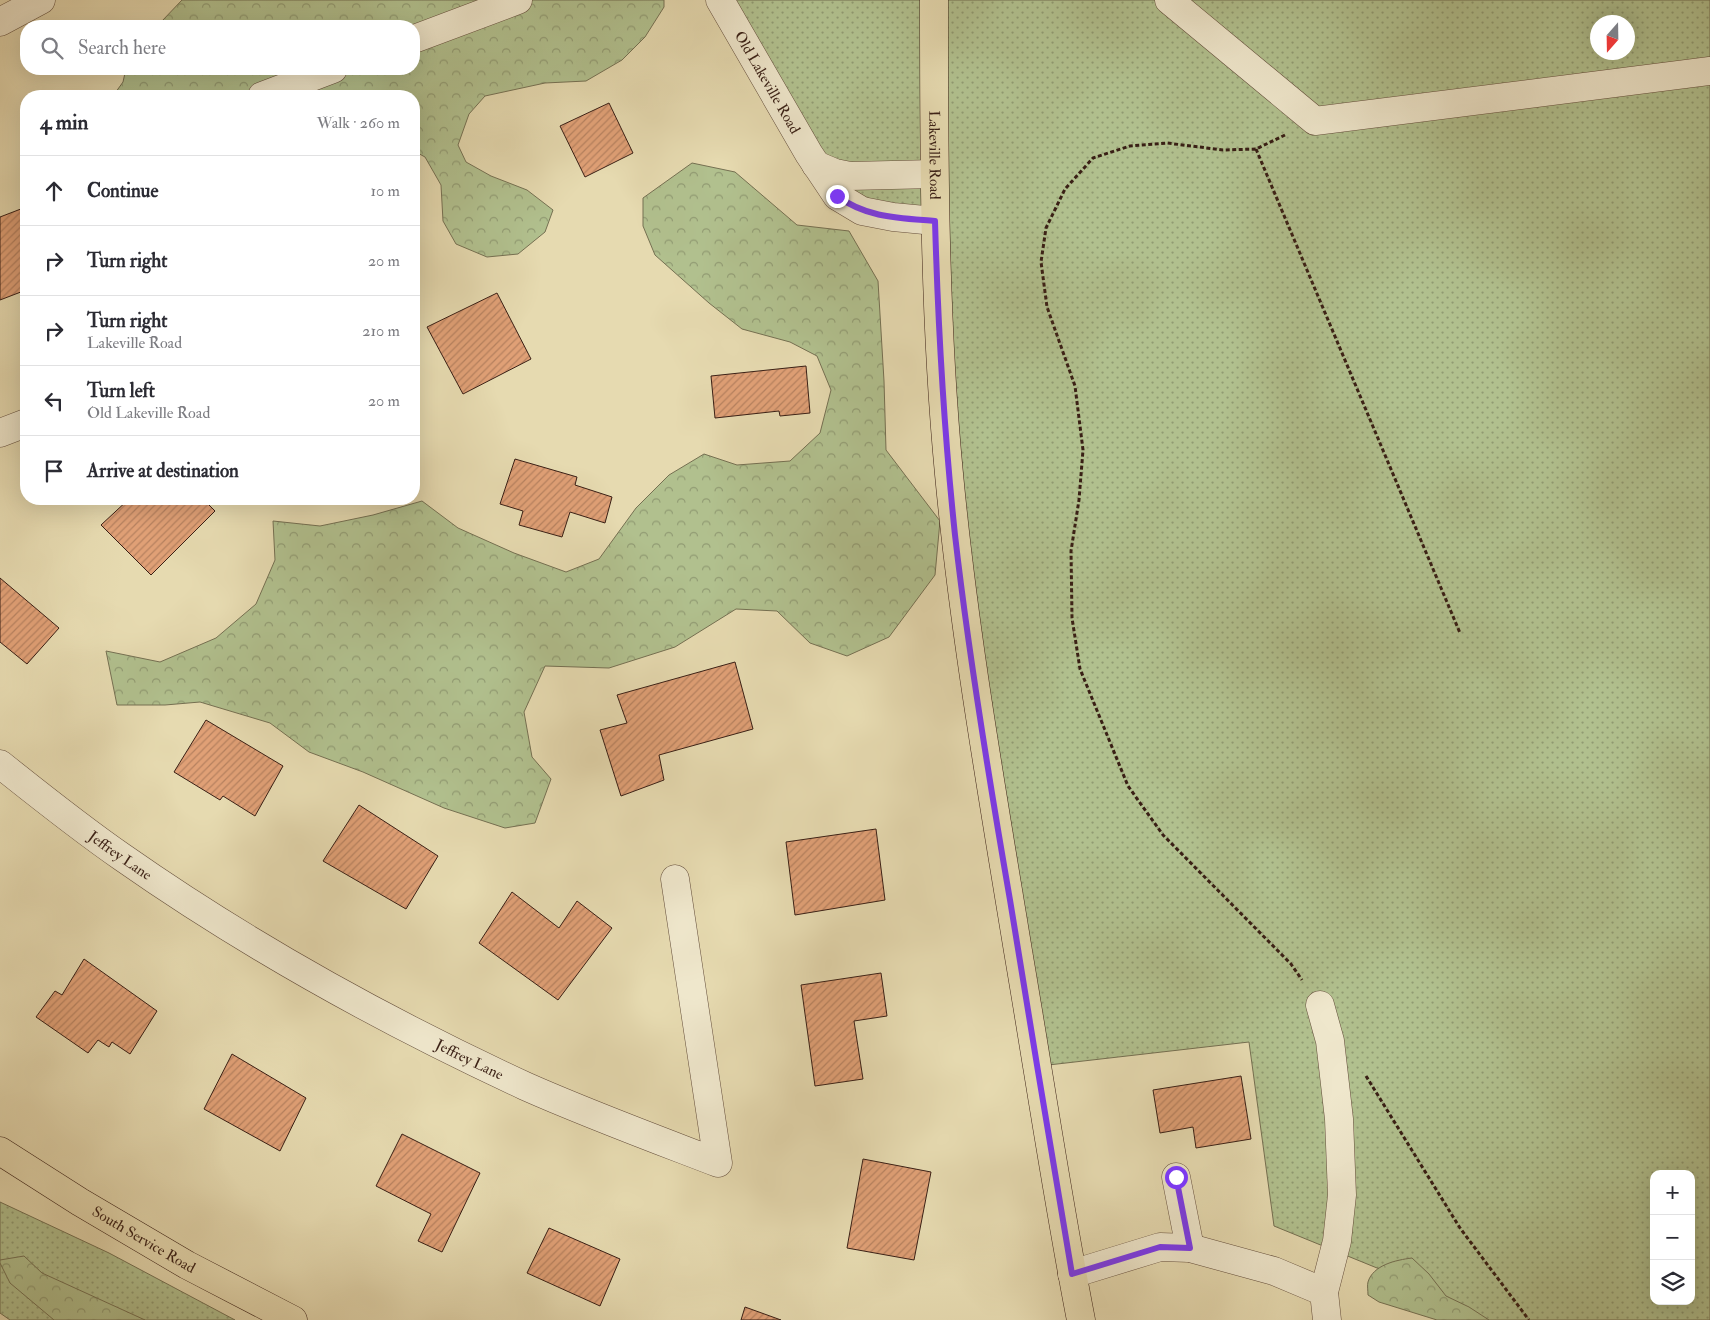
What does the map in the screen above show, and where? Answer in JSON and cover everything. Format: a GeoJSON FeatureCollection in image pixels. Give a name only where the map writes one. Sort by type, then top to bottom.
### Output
{"type":"FeatureCollection","features":[{"type":"Feature","properties":{"kind":"main road","name":"Lakeville Road"},"geometry":{"type":"LineString","coordinates":[[934,0],[934,174],[937,305],[942,393],[964,609],[980,723],[1081,1320]]}},
{"type":"Feature","properties":{"kind":"main road","name":"South Service Road"},"geometry":{"type":"LineString","coordinates":[[0,1151],[80,1202],[187,1265],[293,1320]]}},
{"type":"Feature","properties":{"kind":"street"},"geometry":{"type":"LineString","coordinates":[[0,22],[41,0]]}},
{"type":"Feature","properties":{"kind":"street"},"geometry":{"type":"LineString","coordinates":[[420,37],[518,0]]}},
{"type":"Feature","properties":{"kind":"street","name":"Old Lakeville Road"},"geometry":{"type":"LineString","coordinates":[[720,0],[816,165],[837,196],[862,211],[893,218],[935,221]]}},
{"type":"Feature","properties":{"kind":"street"},"geometry":{"type":"LineString","coordinates":[[1169,0],[1316,122],[1710,71]]}},
{"type":"Feature","properties":{"kind":"street"},"geometry":{"type":"LineString","coordinates":[[278,90],[317,75]]}},
{"type":"Feature","properties":{"kind":"street"},"geometry":{"type":"LineString","coordinates":[[816,165],[850,176],[934,174]]}},
{"type":"Feature","properties":{"kind":"street"},"geometry":{"type":"LineString","coordinates":[[0,433],[20,425]]}},
{"type":"Feature","properties":{"kind":"street","name":"Jeffrey Lane"},"geometry":{"type":"LineString","coordinates":[[0,764],[121,857],[186,900],[308,975],[455,1052],[527,1086],[718,1163],[675,879]]}},
{"type":"Feature","properties":{"kind":"street"},"geometry":{"type":"LineString","coordinates":[[1320,1005],[1330,1042],[1336,1090],[1342,1195],[1337,1241],[1324,1292],[1327,1320]]}},
{"type":"Feature","properties":{"kind":"street"},"geometry":{"type":"LineString","coordinates":[[1176,1177],[1190,1248]]}},
{"type":"Feature","properties":{"kind":"street"},"geometry":{"type":"LineString","coordinates":[[1072,1274],[1160,1247],[1190,1248],[1274,1271],[1324,1292]]}},
{"type":"Feature","properties":{"kind":"path"},"geometry":{"type":"LineString","coordinates":[[1316,122],[1256,149],[1223,150],[1167,144],[1130,146],[1094,158],[1065,189],[1046,228],[1041,262],[1046,307],[1075,386],[1083,450],[1079,500],[1071,551],[1072,618],[1080,669],[1128,786],[1163,835],[1291,964],[1320,1005]]}},
{"type":"Feature","properties":{"kind":"path"},"geometry":{"type":"LineString","coordinates":[[1256,149],[1460,633]]}},
{"type":"Feature","properties":{"kind":"path"},"geometry":{"type":"LineString","coordinates":[[1362,1070],[1460,1228],[1528,1320]]}},
{"type":"Feature","properties":{"kind":"green space"},"geometry":{"type":"Polygon","coordinates":[[[182,0],[664,0],[664,7],[645,37],[622,60],[586,81],[545,83],[485,96],[469,114],[458,145],[466,162],[491,176],[527,190],[553,210],[545,232],[518,254],[487,257],[456,244],[443,221],[441,185],[425,157],[420,154],[420,90],[117,90],[123,82],[125,75],[420,75],[420,20],[163,20],[182,0]]]}},
{"type":"Feature","properties":{"kind":"green space"},"geometry":{"type":"Polygon","coordinates":[[[727,0],[1710,0],[1710,1320],[1451,1320],[1404,1279],[1274,1226],[1249,1042],[1031,1067],[928,214],[846,197],[727,0]]]}},
{"type":"Feature","properties":{"kind":"green space"},"geometry":{"type":"Polygon","coordinates":[[[692,163],[735,172],[797,225],[849,231],[878,281],[886,450],[940,521],[935,575],[889,637],[847,656],[810,643],[777,611],[736,609],[675,647],[609,668],[545,666],[524,712],[532,757],[551,779],[535,823],[505,828],[444,808],[363,772],[309,752],[270,723],[200,702],[165,705],[117,705],[106,651],[160,662],[216,638],[256,604],[275,560],[273,521],[320,526],[373,515],[408,505],[420,505],[420,502],[422,501],[458,528],[514,553],[566,572],[599,559],[636,508],[669,475],[704,454],[737,465],[790,461],[820,433],[831,390],[817,356],[790,342],[742,329],[709,303],[655,255],[643,226],[643,198],[692,163]]]}},
{"type":"Feature","properties":{"kind":"green space"},"geometry":{"type":"Polygon","coordinates":[[[0,1202],[109,1253],[235,1320],[10,1320],[0,1313],[0,1202]]]}},
{"type":"Feature","properties":{"kind":"green space"},"geometry":{"type":"Polygon","coordinates":[[[24,1256],[42,1273],[145,1320],[54,1320],[10,1283],[0,1263],[0,1260],[24,1256]]]}},
{"type":"Feature","properties":{"kind":"green space"},"geometry":{"type":"Polygon","coordinates":[[[1412,1258],[1429,1274],[1446,1296],[1469,1307],[1489,1320],[1437,1320],[1379,1302],[1368,1295],[1368,1282],[1375,1271],[1386,1264],[1412,1258]]]}},
{"type":"Feature","properties":{"kind":"building"},"geometry":{"type":"Polygon","coordinates":[[[609,103],[633,153],[585,177],[560,126],[609,103]]]}},
{"type":"Feature","properties":{"kind":"building"},"geometry":{"type":"Polygon","coordinates":[[[20,209],[20,292],[0,300],[0,217],[20,209]]]}},
{"type":"Feature","properties":{"kind":"building"},"geometry":{"type":"Polygon","coordinates":[[[497,293],[531,359],[463,394],[427,327],[497,293]]]}},
{"type":"Feature","properties":{"kind":"building"},"geometry":{"type":"Polygon","coordinates":[[[806,366],[810,413],[780,416],[779,411],[715,418],[711,376],[806,366]]]}},
{"type":"Feature","properties":{"kind":"building"},"geometry":{"type":"Polygon","coordinates":[[[515,459],[577,477],[575,485],[612,497],[605,523],[570,512],[562,537],[519,525],[523,511],[500,504],[515,459]]]}},
{"type":"Feature","properties":{"kind":"building"},"geometry":{"type":"Polygon","coordinates":[[[123,505],[209,505],[215,511],[151,575],[101,525],[123,505]]]}},
{"type":"Feature","properties":{"kind":"building"},"geometry":{"type":"Polygon","coordinates":[[[0,578],[59,628],[27,664],[0,642],[0,578]]]}},
{"type":"Feature","properties":{"kind":"building"},"geometry":{"type":"Polygon","coordinates":[[[735,662],[753,729],[659,755],[664,780],[621,796],[600,730],[627,723],[617,695],[735,662]]]}},
{"type":"Feature","properties":{"kind":"building"},"geometry":{"type":"Polygon","coordinates":[[[206,720],[283,766],[255,816],[223,796],[220,800],[174,772],[206,720]]]}},
{"type":"Feature","properties":{"kind":"building"},"geometry":{"type":"Polygon","coordinates":[[[359,805],[438,856],[406,909],[323,861],[359,805]]]}},
{"type":"Feature","properties":{"kind":"building"},"geometry":{"type":"Polygon","coordinates":[[[876,829],[885,900],[795,915],[786,842],[876,829]]]}},
{"type":"Feature","properties":{"kind":"building"},"geometry":{"type":"Polygon","coordinates":[[[512,892],[559,928],[577,901],[612,928],[558,1000],[479,943],[512,892]]]}},
{"type":"Feature","properties":{"kind":"building"},"geometry":{"type":"Polygon","coordinates":[[[84,959],[157,1011],[130,1054],[112,1042],[109,1047],[98,1040],[88,1053],[36,1017],[55,991],[62,995],[84,959]]]}},
{"type":"Feature","properties":{"kind":"building"},"geometry":{"type":"Polygon","coordinates":[[[881,973],[887,1016],[854,1021],[863,1079],[815,1086],[801,985],[881,973]]]}},
{"type":"Feature","properties":{"kind":"building"},"geometry":{"type":"Polygon","coordinates":[[[232,1054],[306,1098],[280,1151],[204,1109],[232,1054]]]}},
{"type":"Feature","properties":{"kind":"building"},"geometry":{"type":"Polygon","coordinates":[[[1241,1076],[1251,1139],[1196,1148],[1193,1127],[1160,1133],[1153,1090],[1241,1076]]]}},
{"type":"Feature","properties":{"kind":"building"},"geometry":{"type":"Polygon","coordinates":[[[402,1134],[480,1173],[442,1252],[418,1241],[431,1214],[376,1186],[402,1134]]]}},
{"type":"Feature","properties":{"kind":"building"},"geometry":{"type":"Polygon","coordinates":[[[863,1159],[931,1172],[914,1260],[847,1248],[863,1159]]]}},
{"type":"Feature","properties":{"kind":"building"},"geometry":{"type":"Polygon","coordinates":[[[549,1228],[620,1259],[600,1306],[527,1273],[549,1228]]]}},
{"type":"Feature","properties":{"kind":"building"},"geometry":{"type":"Polygon","coordinates":[[[745,1307],[781,1320],[741,1320],[745,1307]]]}},
{"type":"Feature","properties":{"kind":"route"},"geometry":{"type":"LineString","coordinates":[[837,196],[862,211],[893,218],[935,221],[942,393],[955,534],[971,662],[1072,1274],[1160,1247],[1190,1248],[1176,1177]]}}]}
